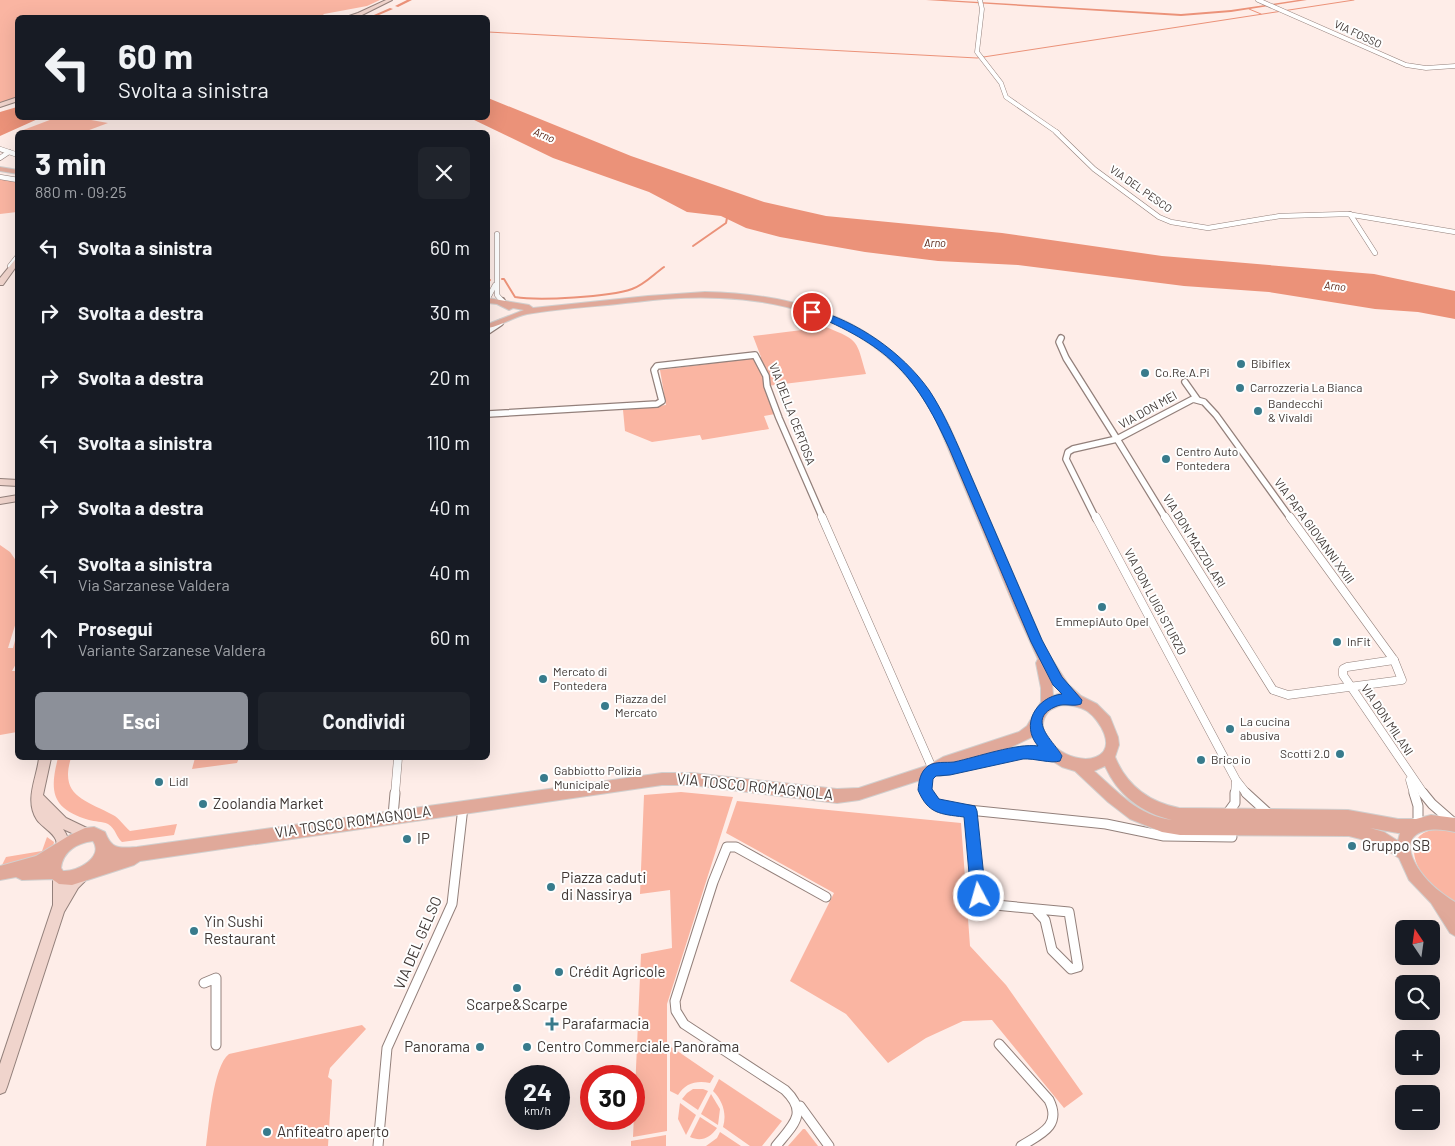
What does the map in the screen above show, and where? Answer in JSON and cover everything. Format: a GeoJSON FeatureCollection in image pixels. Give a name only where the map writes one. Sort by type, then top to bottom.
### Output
{"type":"FeatureCollection","features":[{"type":"Feature","properties":{"kind":"main road"},"geometry":{"type":"LineString","coordinates":[[0,169],[15,172]]}},
{"type":"Feature","properties":{"kind":"main road"},"geometry":{"type":"LineString","coordinates":[[490,300],[524,308],[678,296],[745,297],[782,303],[820,315],[846,326],[880,346],[916,379],[940,418],[1037,642],[1057,681],[1076,700],[1094,709],[1108,724],[1113,740],[1108,756],[1112,769],[1124,786],[1148,806],[1179,815],[1348,817],[1398,826],[1416,825],[1432,821],[1455,825]]}},
{"type":"Feature","properties":{"kind":"main road"},"geometry":{"type":"LineString","coordinates":[[503,321],[510,311],[504,303]]}},
{"type":"Feature","properties":{"kind":"main road"},"geometry":{"type":"LineString","coordinates":[[490,325],[521,313],[566,306]]}},
{"type":"Feature","properties":{"kind":"main road"},"geometry":{"type":"LineString","coordinates":[[1037,642],[1046,678],[1047,704]]}},
{"type":"Feature","properties":{"kind":"main road"},"geometry":{"type":"LineString","coordinates":[[1055,756],[1040,738],[1037,719],[1040,710],[1047,704],[1060,699],[1076,700]]}},
{"type":"Feature","properties":{"kind":"main road","name":"VIA TOSCO ROMAGNOLA"},"geometry":{"type":"LineString","coordinates":[[103,847],[108,852],[116,853],[158,851],[662,779],[692,779],[843,796],[865,792],[933,770],[940,764],[1002,745],[1024,736],[1032,730],[1037,719]]}},
{"type":"Feature","properties":{"kind":"main road"},"geometry":{"type":"LineString","coordinates":[[933,770],[950,769],[1023,752],[1036,752],[1055,756],[1079,766],[1120,805],[1136,816],[1161,825],[1180,828],[1349,829],[1379,837],[1405,854]]}},
{"type":"Feature","properties":{"kind":"main road"},"geometry":{"type":"LineString","coordinates":[[1079,766],[1096,764],[1108,756]]}},
{"type":"Feature","properties":{"kind":"main road"},"geometry":{"type":"LineString","coordinates":[[1416,825],[1406,837],[1405,854],[1411,870],[1455,928]]}},
{"type":"Feature","properties":{"kind":"main road"},"geometry":{"type":"LineString","coordinates":[[87,834],[100,838],[103,847],[98,862],[82,875],[68,879],[39,871],[0,874],[36,863],[62,848],[73,839],[87,834]]}},
{"type":"Feature","properties":{"kind":"main road"},"geometry":{"type":"LineString","coordinates":[[57,875],[54,861],[62,848]]}},
{"type":"Feature","properties":{"kind":"main road","name":"VIA TOSCO ROMAGNOLA"},"geometry":{"type":"LineString","coordinates":[[82,875],[103,866],[158,851]]}},
{"type":"Feature","properties":{"kind":"main road"},"geometry":{"type":"LineString","coordinates":[[1428,892],[1455,910]]}},
{"type":"Feature","properties":{"kind":"street"},"geometry":{"type":"LineString","coordinates":[[356,15],[390,0]]}},
{"type":"Feature","properties":{"kind":"street","name":"VIA DEL PESCO"},"geometry":{"type":"LineString","coordinates":[[980,0],[982,9],[977,49],[982,59],[1001,82],[1006,97],[1062,137],[1094,169],[1165,220],[1208,228],[1280,216],[1330,213],[1350,214],[1455,232]]}},
{"type":"Feature","properties":{"kind":"street","name":"VIA FOSSO"},"geometry":{"type":"LineString","coordinates":[[1258,0],[1296,15],[1406,65],[1426,68],[1455,66]]}},
{"type":"Feature","properties":{"kind":"street"},"geometry":{"type":"LineString","coordinates":[[0,105],[15,100]]}},
{"type":"Feature","properties":{"kind":"street"},"geometry":{"type":"LineString","coordinates":[[0,148],[15,154]]}},
{"type":"Feature","properties":{"kind":"street"},"geometry":{"type":"LineString","coordinates":[[0,158],[9,152]]}},
{"type":"Feature","properties":{"kind":"street"},"geometry":{"type":"LineString","coordinates":[[0,177],[15,180]]}},
{"type":"Feature","properties":{"kind":"street"},"geometry":{"type":"LineString","coordinates":[[1350,214],[1375,252]]}},
{"type":"Feature","properties":{"kind":"street"},"geometry":{"type":"LineString","coordinates":[[497,234],[497,295],[504,303]]}},
{"type":"Feature","properties":{"kind":"street"},"geometry":{"type":"LineString","coordinates":[[0,283],[15,260]]}},
{"type":"Feature","properties":{"kind":"street"},"geometry":{"type":"LineString","coordinates":[[490,295],[496,282]]}},
{"type":"Feature","properties":{"kind":"street"},"geometry":{"type":"LineString","coordinates":[[490,330],[503,321]]}},
{"type":"Feature","properties":{"kind":"street","name":"VIA DON MAZZOLARI"},"geometry":{"type":"LineString","coordinates":[[1061,338],[1059,342],[1066,358],[1273,690],[1288,695],[1402,680],[1394,660]]}},
{"type":"Feature","properties":{"kind":"street","name":"VIA DELLA CERTOSA"},"geometry":{"type":"LineString","coordinates":[[490,414],[657,404],[662,401],[654,370],[657,366],[755,355],[766,376],[767,386],[779,418],[933,770]]}},
{"type":"Feature","properties":{"kind":"street"},"geometry":{"type":"LineString","coordinates":[[1185,382],[1197,399]]}},
{"type":"Feature","properties":{"kind":"street","name":"VIA DON MEI"},"geometry":{"type":"LineString","coordinates":[[1086,447],[1118,439],[1187,402],[1197,399],[1208,404],[1216,415]]}},
{"type":"Feature","properties":{"kind":"street","name":"VIA PAPA GIOVANNI XXIII"},"geometry":{"type":"LineString","coordinates":[[1216,415],[1394,660]]}},
{"type":"Feature","properties":{"kind":"street","name":"VIA DON LUIGI STURZO"},"geometry":{"type":"LineString","coordinates":[[1086,447],[1070,450],[1067,454],[1067,464],[1236,780],[1256,805],[1274,816]]}},
{"type":"Feature","properties":{"kind":"street"},"geometry":{"type":"LineString","coordinates":[[0,482],[15,483]]}},
{"type":"Feature","properties":{"kind":"street"},"geometry":{"type":"LineString","coordinates":[[0,501],[15,499]]}},
{"type":"Feature","properties":{"kind":"street"},"geometry":{"type":"LineString","coordinates":[[1349,686],[1342,674],[1343,670],[1347,667],[1394,660]]}},
{"type":"Feature","properties":{"kind":"street","name":"VIA DON MILANI"},"geometry":{"type":"LineString","coordinates":[[1349,686],[1405,769],[1432,804],[1455,825]]}},
{"type":"Feature","properties":{"kind":"street"},"geometry":{"type":"LineString","coordinates":[[46,760],[39,786],[40,814],[61,836],[62,848]]}},
{"type":"Feature","properties":{"kind":"street"},"geometry":{"type":"LineString","coordinates":[[393,816],[398,760]]}},
{"type":"Feature","properties":{"kind":"street","name":"VIA DON MILANI"},"geometry":{"type":"LineString","coordinates":[[1405,769],[1417,798],[1416,825]]}},
{"type":"Feature","properties":{"kind":"street"},"geometry":{"type":"LineString","coordinates":[[933,770],[925,782],[925,790],[929,799],[939,807],[1106,824],[1164,836],[1232,837]]}},
{"type":"Feature","properties":{"kind":"street"},"geometry":{"type":"LineString","coordinates":[[1226,816],[1235,802],[1236,780]]}},
{"type":"Feature","properties":{"kind":"street"},"geometry":{"type":"LineString","coordinates":[[38,799],[62,822],[87,834]]}},
{"type":"Feature","properties":{"kind":"street","name":"VIA DEL GELSO"},"geometry":{"type":"LineString","coordinates":[[378,1146],[385,1060],[389,1043],[452,904],[463,807]]}},
{"type":"Feature","properties":{"kind":"street"},"geometry":{"type":"LineString","coordinates":[[970,811],[981,901],[985,904],[1069,912],[1078,967],[1071,969],[1052,950],[1045,920],[1035,909]]}},
{"type":"Feature","properties":{"kind":"street"},"geometry":{"type":"LineString","coordinates":[[826,897],[736,847],[727,847],[713,882],[675,1001],[676,1011],[684,1024],[785,1090],[830,1146]]}},
{"type":"Feature","properties":{"kind":"street"},"geometry":{"type":"LineString","coordinates":[[57,875],[60,890],[58,909]]}},
{"type":"Feature","properties":{"kind":"street"},"geometry":{"type":"LineString","coordinates":[[0,1087],[58,909],[73,883],[82,875]]}},
{"type":"Feature","properties":{"kind":"street"},"geometry":{"type":"LineString","coordinates":[[204,983],[216,978],[216,1045]]}},
{"type":"Feature","properties":{"kind":"street"},"geometry":{"type":"LineString","coordinates":[[999,1044],[1048,1100],[1054,1110],[1055,1116],[1052,1124],[1021,1146]]}},
{"type":"Feature","properties":{"kind":"street"},"geometry":{"type":"LineString","coordinates":[[776,1146],[796,1119],[799,1112],[798,1104]]}},
{"type":"Feature","properties":{"kind":"shaded area"},"geometry":{"type":"Polygon","coordinates":[[[0,0],[380,0],[367,6],[323,15],[15,15],[15,99],[0,104],[0,0]]]}},
{"type":"Feature","properties":{"kind":"shaded area"},"geometry":{"type":"Polygon","coordinates":[[[50,120],[91,120],[108,123],[89,130],[23,130],[50,120]]]}},
{"type":"Feature","properties":{"kind":"shaded area"},"geometry":{"type":"Polygon","coordinates":[[[0,179],[15,182],[15,212],[0,214],[0,179]]]}},
{"type":"Feature","properties":{"kind":"shaded area"},"geometry":{"type":"Polygon","coordinates":[[[826,327],[845,335],[855,343],[866,374],[767,386],[775,414],[764,416],[769,429],[702,440],[700,435],[652,442],[625,431],[623,410],[666,405],[660,370],[761,357],[753,336],[826,327]]]}},
{"type":"Feature","properties":{"kind":"shaded area"},"geometry":{"type":"Polygon","coordinates":[[[0,545],[10,552],[15,559],[15,625],[8,648],[13,648],[15,640],[15,666],[12,671],[15,671],[15,732],[0,735],[0,545]]]}},
{"type":"Feature","properties":{"kind":"shaded area"},"geometry":{"type":"Polygon","coordinates":[[[58,760],[71,760],[68,771],[69,781],[77,795],[115,816],[130,831],[177,824],[174,835],[122,842],[108,824],[77,816],[61,805],[56,798],[54,790],[58,760]]]}},
{"type":"Feature","properties":{"kind":"shaded area"},"geometry":{"type":"Polygon","coordinates":[[[194,760],[238,760],[237,763],[192,769],[194,760]]]}},
{"type":"Feature","properties":{"kind":"shaded area"},"geometry":{"type":"Polygon","coordinates":[[[681,792],[733,797],[667,1004],[667,1131],[633,1137],[633,1130],[645,1130],[645,1065],[636,1065],[641,954],[672,948],[670,890],[640,894],[644,795],[681,792]]]}},
{"type":"Feature","properties":{"kind":"shaded area"},"geometry":{"type":"Polygon","coordinates":[[[737,801],[961,823],[970,946],[1006,985],[1083,1094],[1064,1108],[992,1020],[963,1021],[926,1038],[888,1063],[846,1014],[790,981],[834,893],[726,833],[737,801]]]}},
{"type":"Feature","properties":{"kind":"shaded area"},"geometry":{"type":"Polygon","coordinates":[[[1441,829],[1455,832],[1455,902],[1433,887],[1426,879],[1416,861],[1414,851],[1415,843],[1420,836],[1428,831],[1441,829]]]}},
{"type":"Feature","properties":{"kind":"shaded area"},"geometry":{"type":"Polygon","coordinates":[[[47,837],[54,842],[53,847],[28,861],[2,865],[6,857],[42,851],[47,837]]]}},
{"type":"Feature","properties":{"kind":"shaded area"},"geometry":{"type":"Polygon","coordinates":[[[362,1025],[366,1029],[330,1068],[328,1077],[332,1080],[328,1146],[206,1146],[215,1083],[219,1070],[229,1054],[362,1025]]]}},
{"type":"Feature","properties":{"kind":"shaded area"},"geometry":{"type":"Polygon","coordinates":[[[670,1046],[714,1076],[710,1083],[692,1083],[678,1095],[670,1091],[670,1046]]]}},
{"type":"Feature","properties":{"kind":"shaded area"},"geometry":{"type":"Polygon","coordinates":[[[719,1079],[782,1121],[762,1146],[750,1146],[723,1127],[725,1117],[723,1108],[713,1091],[719,1079]]]}},
{"type":"Feature","properties":{"kind":"shaded area"},"geometry":{"type":"Polygon","coordinates":[[[693,1089],[708,1091],[698,1110],[682,1099],[693,1089]]]}},
{"type":"Feature","properties":{"kind":"shaded area"},"geometry":{"type":"Polygon","coordinates":[[[711,1094],[720,1109],[718,1125],[701,1114],[711,1094]]]}},
{"type":"Feature","properties":{"kind":"shaded area"},"geometry":{"type":"Polygon","coordinates":[[[680,1103],[696,1115],[686,1135],[678,1119],[680,1103]]]}},
{"type":"Feature","properties":{"kind":"shaded area"},"geometry":{"type":"Polygon","coordinates":[[[700,1117],[717,1128],[702,1139],[690,1137],[700,1117]]]}},
{"type":"Feature","properties":{"kind":"shaded area"},"geometry":{"type":"Polygon","coordinates":[[[803,1129],[818,1146],[788,1146],[803,1129]]]}},
{"type":"Feature","properties":{"kind":"shaded area"},"geometry":{"type":"Polygon","coordinates":[[[720,1132],[741,1146],[706,1146],[717,1138],[720,1132]]]}},
{"type":"Feature","properties":{"kind":"shaded area"},"geometry":{"type":"Polygon","coordinates":[[[666,1135],[666,1146],[631,1146],[631,1141],[666,1135]]]}},
{"type":"Feature","properties":{"kind":"water","name":"Arno"},"geometry":{"type":"Polygon","coordinates":[[[490,99],[631,156],[764,202],[826,216],[1002,233],[1162,256],[1374,274],[1455,291],[1455,319],[1418,312],[1375,309],[1269,292],[1184,286],[1018,265],[938,261],[865,252],[780,237],[746,228],[721,216],[687,212],[649,192],[553,158],[474,120],[490,120],[490,99]]]}},
{"type":"Feature","properties":{"kind":"water"},"geometry":{"type":"Polygon","coordinates":[[[15,108],[15,120],[36,120],[0,136],[0,112],[15,108]]]}},
{"type":"Feature","properties":{"kind":"waterway"},"geometry":{"type":"LineString","coordinates":[[397,6],[410,0]]}},
{"type":"Feature","properties":{"kind":"waterway"},"geometry":{"type":"LineString","coordinates":[[928,0],[1181,15],[1231,11],[1305,0]]}},
{"type":"Feature","properties":{"kind":"waterway"},"geometry":{"type":"LineString","coordinates":[[490,32],[977,58],[1354,0]]}},
{"type":"Feature","properties":{"kind":"waterway"},"geometry":{"type":"LineString","coordinates":[[376,15],[391,9]]}},
{"type":"Feature","properties":{"kind":"waterway"},"geometry":{"type":"LineString","coordinates":[[1249,9],[1261,14]]}},
{"type":"Feature","properties":{"kind":"waterway"},"geometry":{"type":"LineString","coordinates":[[693,246],[726,223],[727,218]]}},
{"type":"Feature","properties":{"kind":"waterway"},"geometry":{"type":"LineString","coordinates":[[502,279],[504,279],[515,297],[540,299],[574,298],[632,289],[645,282],[664,267]]}},
{"type":"Feature","properties":{"kind":"place","name":"Bibiflex"},"geometry":{"type":"Point","coordinates":[1241,364]}},
{"type":"Feature","properties":{"kind":"place","name":"Co.Re.A.Pi"},"geometry":{"type":"Point","coordinates":[1145,373]}},
{"type":"Feature","properties":{"kind":"place","name":"Carrozzeria La Bianca"},"geometry":{"type":"Point","coordinates":[1240,388]}},
{"type":"Feature","properties":{"kind":"place","name":"Bandecchi & Vivaldi"},"geometry":{"type":"Point","coordinates":[1258,411]}},
{"type":"Feature","properties":{"kind":"place","name":"Centro Auto Pontedera"},"geometry":{"type":"Point","coordinates":[1166,459]}},
{"type":"Feature","properties":{"kind":"place","name":"EmmepiAuto Opel"},"geometry":{"type":"Point","coordinates":[1102,607]}},
{"type":"Feature","properties":{"kind":"place","name":"InFit"},"geometry":{"type":"Point","coordinates":[1337,642]}},
{"type":"Feature","properties":{"kind":"place","name":"Mercato di Pontedera"},"geometry":{"type":"Point","coordinates":[543,679]}},
{"type":"Feature","properties":{"kind":"place","name":"Piazza del Mercato"},"geometry":{"type":"Point","coordinates":[605,706]}},
{"type":"Feature","properties":{"kind":"place","name":"La cucina abusiva"},"geometry":{"type":"Point","coordinates":[1230,729]}},
{"type":"Feature","properties":{"kind":"place","name":"Scotti 2.0"},"geometry":{"type":"Point","coordinates":[1340,754]}},
{"type":"Feature","properties":{"kind":"place","name":"Brico io"},"geometry":{"type":"Point","coordinates":[1201,760]}},
{"type":"Feature","properties":{"kind":"place","name":"Gabbiotto Polizia Municipale"},"geometry":{"type":"Point","coordinates":[544,778]}},
{"type":"Feature","properties":{"kind":"place","name":"Lidl"},"geometry":{"type":"Point","coordinates":[159,782]}},
{"type":"Feature","properties":{"kind":"place","name":"Zoolandia Market"},"geometry":{"type":"Point","coordinates":[203,804]}},
{"type":"Feature","properties":{"kind":"place","name":"IP"},"geometry":{"type":"Point","coordinates":[407,839]}},
{"type":"Feature","properties":{"kind":"place","name":"Gruppo SB"},"geometry":{"type":"Point","coordinates":[1352,846]}},
{"type":"Feature","properties":{"kind":"place","name":"Piazza caduti di Nassirya"},"geometry":{"type":"Point","coordinates":[551,887]}},
{"type":"Feature","properties":{"kind":"place","name":"Yin Sushi Restaurant"},"geometry":{"type":"Point","coordinates":[194,931]}},
{"type":"Feature","properties":{"kind":"place","name":"Crédit Agricole"},"geometry":{"type":"Point","coordinates":[559,972]}},
{"type":"Feature","properties":{"kind":"place","name":"Scarpe&Scarpe"},"geometry":{"type":"Point","coordinates":[517,988]}},
{"type":"Feature","properties":{"kind":"place","name":"Parafarmacia"},"geometry":{"type":"Point","coordinates":[552,1024]}},
{"type":"Feature","properties":{"kind":"place","name":"Panorama"},"geometry":{"type":"Point","coordinates":[480,1047]}},
{"type":"Feature","properties":{"kind":"place","name":"Centro Commerciale Panorama"},"geometry":{"type":"Point","coordinates":[527,1047]}},
{"type":"Feature","properties":{"kind":"place","name":"Anfiteatro aperto"},"geometry":{"type":"Point","coordinates":[267,1132]}},
{"type":"Feature","properties":{"kind":"route"},"geometry":{"type":"LineString","coordinates":[[812,312],[846,326],[880,346],[908,370],[925,392],[954,448],[1037,642],[1057,681],[1076,700],[1060,699],[1047,704],[1040,710],[1037,728],[1040,738],[1046,748],[1055,756],[1036,752],[1023,752],[950,769],[933,770],[928,773],[924,786],[926,794],[934,804],[939,807],[970,811],[979,896]]}}]}
